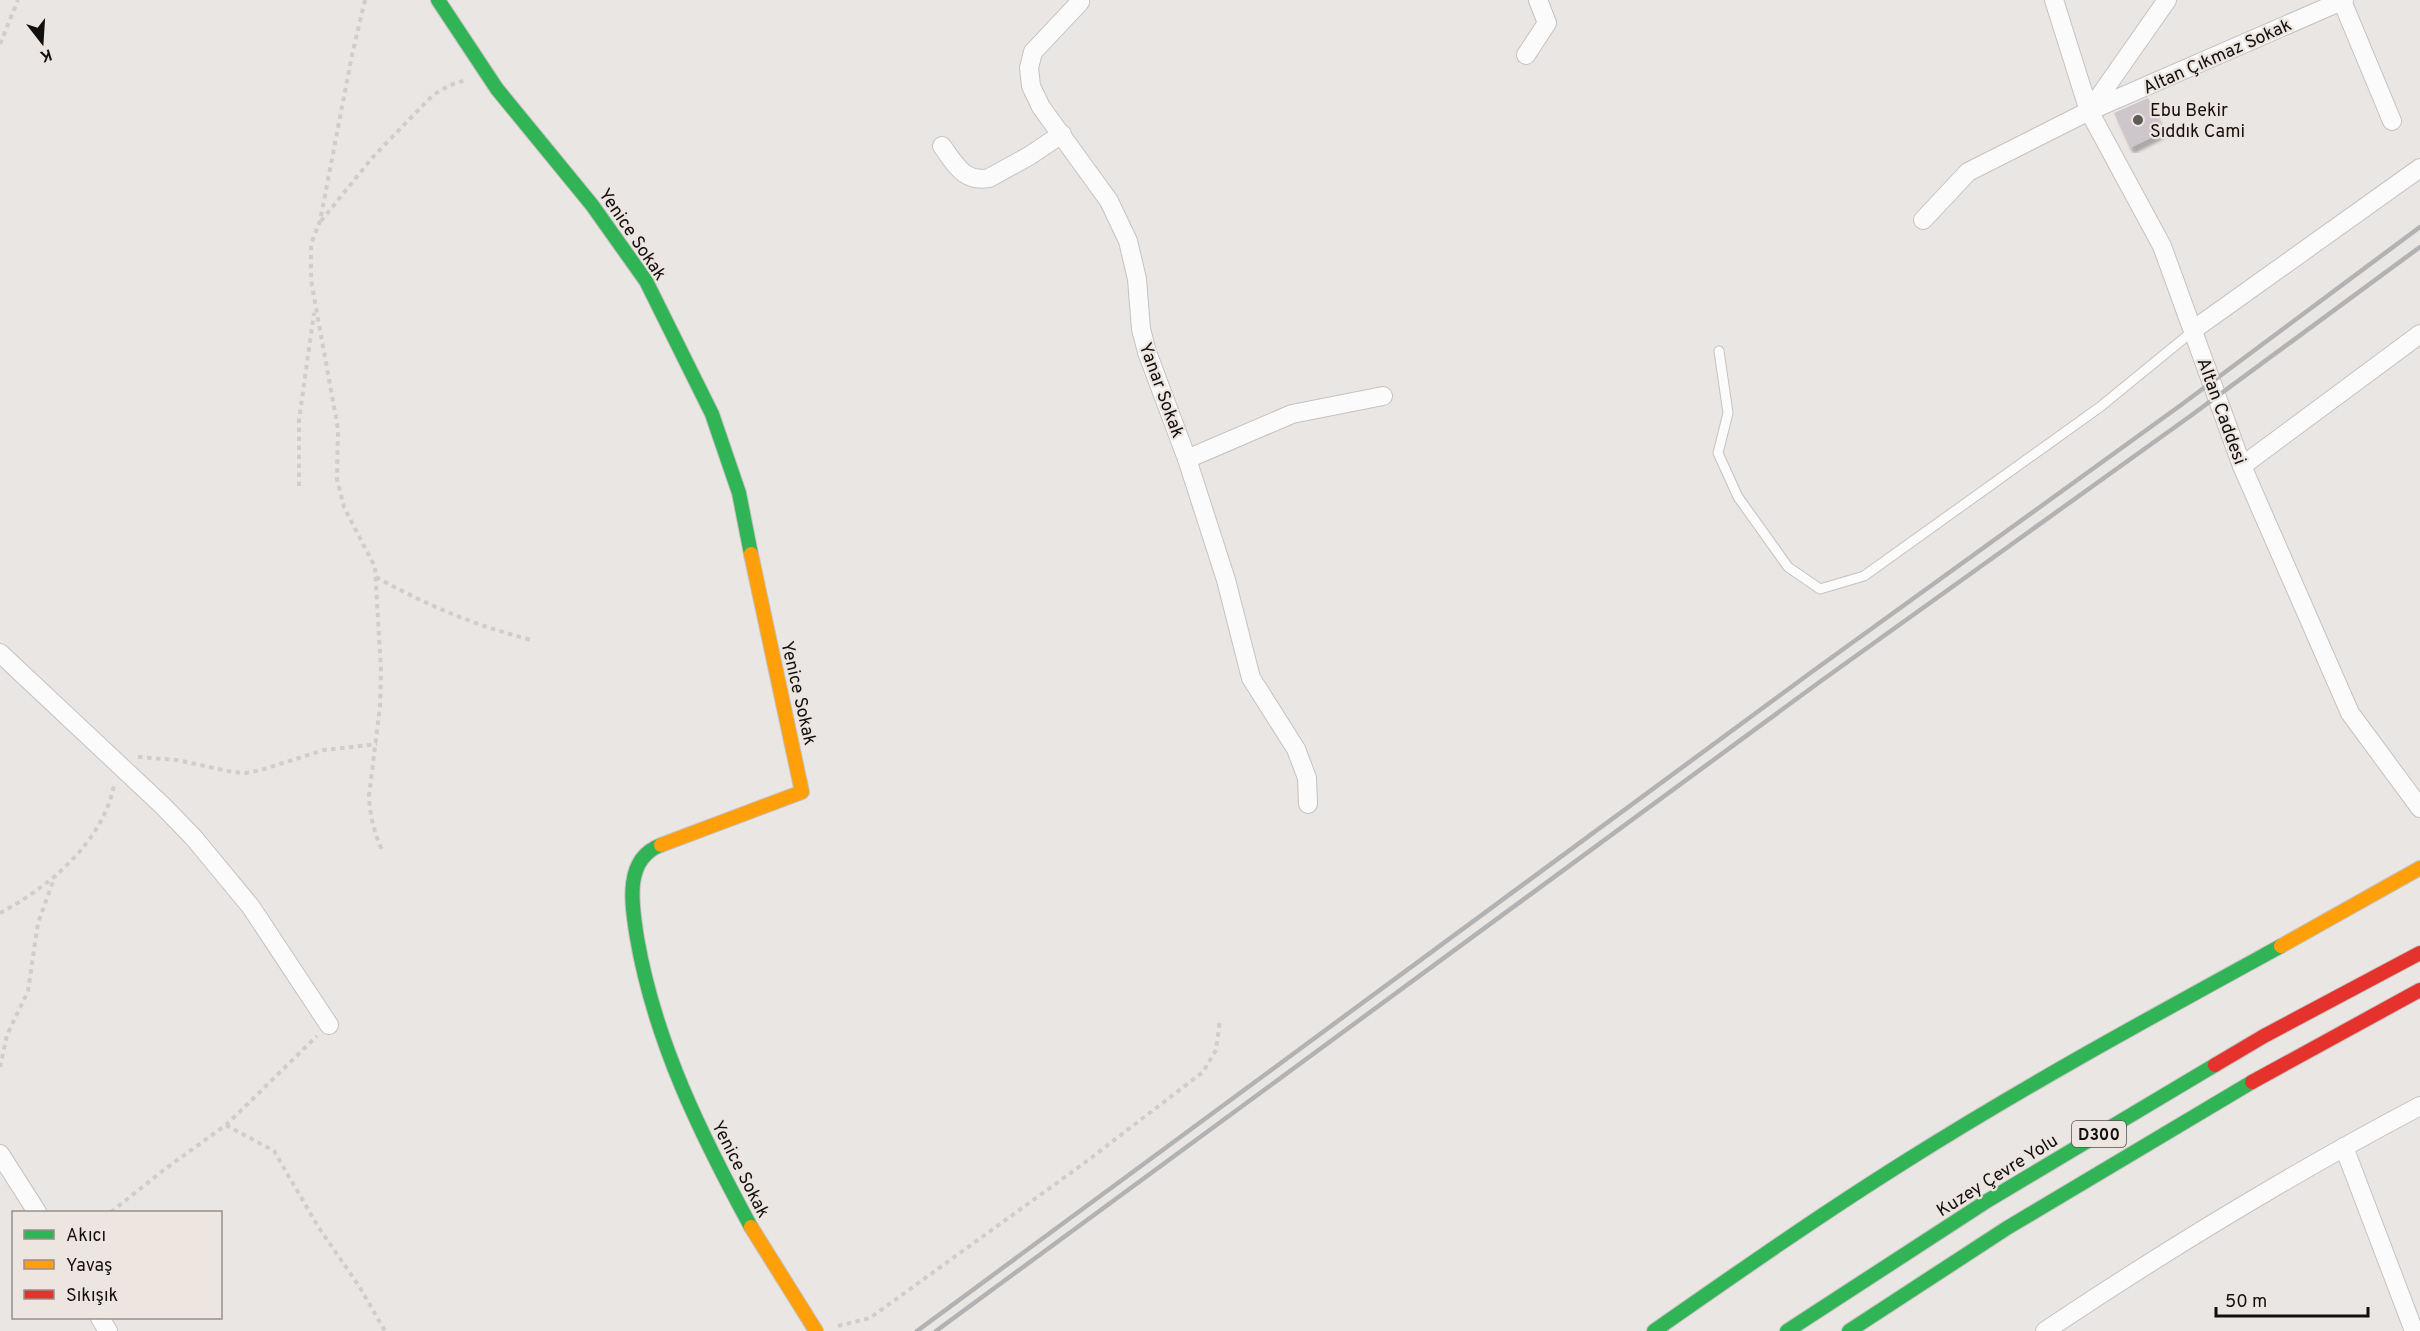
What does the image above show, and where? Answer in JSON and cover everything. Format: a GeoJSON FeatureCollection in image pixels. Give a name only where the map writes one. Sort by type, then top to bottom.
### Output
{"type":"FeatureCollection","features":[{"type":"Feature","properties":{"kind":"main road","name":"Yenice Sokak"},"geometry":{"type":"LineString","coordinates":[[438,0],[492,82],[592,205],[646,281],[712,414],[739,493],[758,592],[802,792],[653,848],[640,860],[633,876],[634,917],[644,979],[652,1010],[675,1076],[741,1210],[790,1295],[815,1330]]}},
{"type":"Feature","properties":{"kind":"main road"},"geometry":{"type":"LineString","coordinates":[[1654,1331],[1770,1249],[1908,1160],[2103,1045],[2420,868]]}},
{"type":"Feature","properties":{"kind":"main road","name":"Kuzey Çevre Yolu"},"geometry":{"type":"LineString","coordinates":[[1787,1331],[2008,1188],[2264,1036],[2420,953]]}},
{"type":"Feature","properties":{"kind":"main road","name":"D300"},"geometry":{"type":"LineString","coordinates":[[1849,1331],[2007,1228],[2268,1072],[2420,990]]}},
{"type":"Feature","properties":{"kind":"street","name":"Yanar Sokak"},"geometry":{"type":"LineString","coordinates":[[1078,0],[1080,2],[1034,52],[1029,68],[1035,97],[1109,201],[1128,241],[1137,279],[1141,329],[1146,352],[1187,459],[1226,580],[1251,678],[1296,749],[1306,778],[1308,804]]}},
{"type":"Feature","properties":{"kind":"street"},"geometry":{"type":"LineString","coordinates":[[1526,55],[1547,23],[1538,0]]}},
{"type":"Feature","properties":{"kind":"street","name":"Altan Caddesi"},"geometry":{"type":"LineString","coordinates":[[2054,0],[2089,111],[2162,246],[2242,466],[2350,714],[2420,808]]}},
{"type":"Feature","properties":{"kind":"street"},"geometry":{"type":"LineString","coordinates":[[2089,111],[2167,0]]}},
{"type":"Feature","properties":{"kind":"street"},"geometry":{"type":"LineString","coordinates":[[2343,0],[2392,121]]}},
{"type":"Feature","properties":{"kind":"street","name":"Altan Çıkmaz Sokak"},"geometry":{"type":"LineString","coordinates":[[1923,220],[1968,172],[2089,111],[2343,0]]}},
{"type":"Feature","properties":{"kind":"street"},"geometry":{"type":"LineString","coordinates":[[942,146],[961,172],[974,179],[982,179],[989,178],[1029,156],[1062,134]]}},
{"type":"Feature","properties":{"kind":"street"},"geometry":{"type":"LineString","coordinates":[[2193,330],[2420,168]]}},
{"type":"Feature","properties":{"kind":"street"},"geometry":{"type":"LineString","coordinates":[[2242,466],[2420,334]]}},
{"type":"Feature","properties":{"kind":"street"},"geometry":{"type":"LineString","coordinates":[[1187,459],[1292,414],[1383,396]]}},
{"type":"Feature","properties":{"kind":"street"},"geometry":{"type":"LineString","coordinates":[[2,659],[163,806],[224,873],[276,942],[329,1025]]}},
{"type":"Feature","properties":{"kind":"street"},"geometry":{"type":"LineString","coordinates":[[2045,1331],[2175,1247],[2344,1148],[2419,1111]]}},
{"type":"Feature","properties":{"kind":"street"},"geometry":{"type":"LineString","coordinates":[[2344,1148],[2414,1331]]}},
{"type":"Feature","properties":{"kind":"street"},"geometry":{"type":"LineString","coordinates":[[0,1154],[36,1211]]}},
{"type":"Feature","properties":{"kind":"lane"},"geometry":{"type":"LineString","coordinates":[[1719,351],[1728,413],[1718,453],[1738,497],[1788,567],[1820,589],[1864,576],[2100,407],[2193,330]]}},
{"type":"Feature","properties":{"kind":"lane"},"geometry":{"type":"LineString","coordinates":[[2414,1331],[2420,1330]]}},
{"type":"Feature","properties":{"kind":"path"},"geometry":{"type":"LineString","coordinates":[[0,44],[18,0]]}},
{"type":"Feature","properties":{"kind":"path"},"geometry":{"type":"LineString","coordinates":[[365,0],[320,221],[311,244],[310,262],[315,306],[338,429],[336,464],[340,495],[375,567],[381,671],[377,744],[369,811],[372,826],[382,850]]}},
{"type":"Feature","properties":{"kind":"path"},"geometry":{"type":"LineString","coordinates":[[320,221],[372,158],[433,95],[460,81],[492,82]]}},
{"type":"Feature","properties":{"kind":"path"},"geometry":{"type":"LineString","coordinates":[[299,486],[299,420],[315,306]]}},
{"type":"Feature","properties":{"kind":"path"},"geometry":{"type":"LineString","coordinates":[[375,577],[439,610],[500,632],[532,640]]}},
{"type":"Feature","properties":{"kind":"path"},"geometry":{"type":"LineString","coordinates":[[0,913],[17,904],[55,875],[85,844],[103,816],[112,792],[115,762],[134,757],[156,758],[177,760],[232,772],[246,772],[261,770],[324,750],[377,744]]}},
{"type":"Feature","properties":{"kind":"path"},"geometry":{"type":"LineString","coordinates":[[0,1067],[7,1035],[28,991],[38,923],[55,875]]}},
{"type":"Feature","properties":{"kind":"path"},"geometry":{"type":"LineString","coordinates":[[815,1330],[870,1318],[1083,1164],[1203,1072],[1216,1050],[1220,1035],[1220,1020]]}},
{"type":"Feature","properties":{"kind":"path"},"geometry":{"type":"LineString","coordinates":[[112,1211],[226,1125],[329,1025]]}},
{"type":"Feature","properties":{"kind":"path"},"geometry":{"type":"LineString","coordinates":[[226,1125],[274,1151],[319,1228],[359,1286],[385,1331]]}},
{"type":"Feature","properties":{"kind":"building","name":"Ebu Bekir Sıddık Cami"},"geometry":{"type":"Polygon","coordinates":[[[2148,98],[2164,131],[2130,148],[2114,113],[2148,98]]]}},
{"type":"Feature","properties":{"kind":"railway"},"geometry":{"type":"LineString","coordinates":[[917,1331],[1813,671],[2181,405],[2420,227]]}},
{"type":"Feature","properties":{"kind":"railway"},"geometry":{"type":"LineString","coordinates":[[936,1331],[1821,681],[2189,417],[2420,247]]}},
{"type":"Feature","properties":{"kind":"traffic: fast"},"geometry":{"type":"LineString","coordinates":[[438,0],[497,89],[592,205],[646,281],[712,414],[739,493],[751,554]]}},
{"type":"Feature","properties":{"kind":"traffic: fast"},"geometry":{"type":"LineString","coordinates":[[661,845],[649,852],[641,861],[635,872],[633,885],[635,925],[645,977],[655,1014],[682,1087],[751,1227]]}},
{"type":"Feature","properties":{"kind":"traffic: fast"},"geometry":{"type":"LineString","coordinates":[[1654,1331],[1810,1223],[1952,1132],[2092,1050],[2281,946]]}},
{"type":"Feature","properties":{"kind":"traffic: fast"},"geometry":{"type":"LineString","coordinates":[[1787,1331],[1987,1201],[2215,1065]]}},
{"type":"Feature","properties":{"kind":"traffic: fast"},"geometry":{"type":"LineString","coordinates":[[1849,1331],[2007,1228],[2252,1082]]}},
{"type":"Feature","properties":{"kind":"traffic: slow"},"geometry":{"type":"LineString","coordinates":[[661,845],[802,792],[751,554]]}},
{"type":"Feature","properties":{"kind":"traffic: slow"},"geometry":{"type":"LineString","coordinates":[[2281,946],[2420,868]]}},
{"type":"Feature","properties":{"kind":"traffic: slow"},"geometry":{"type":"LineString","coordinates":[[751,1227],[816,1331]]}},
{"type":"Feature","properties":{"kind":"traffic: jam"},"geometry":{"type":"LineString","coordinates":[[2215,1065],[2264,1036],[2420,953]]}},
{"type":"Feature","properties":{"kind":"traffic: jam"},"geometry":{"type":"LineString","coordinates":[[2252,1082],[2420,990]]}},
{"type":"Feature","properties":{"kind":"place","name":"Ebu Bekir Sıddık Cami"},"geometry":{"type":"Point","coordinates":[2138,120]}}]}
